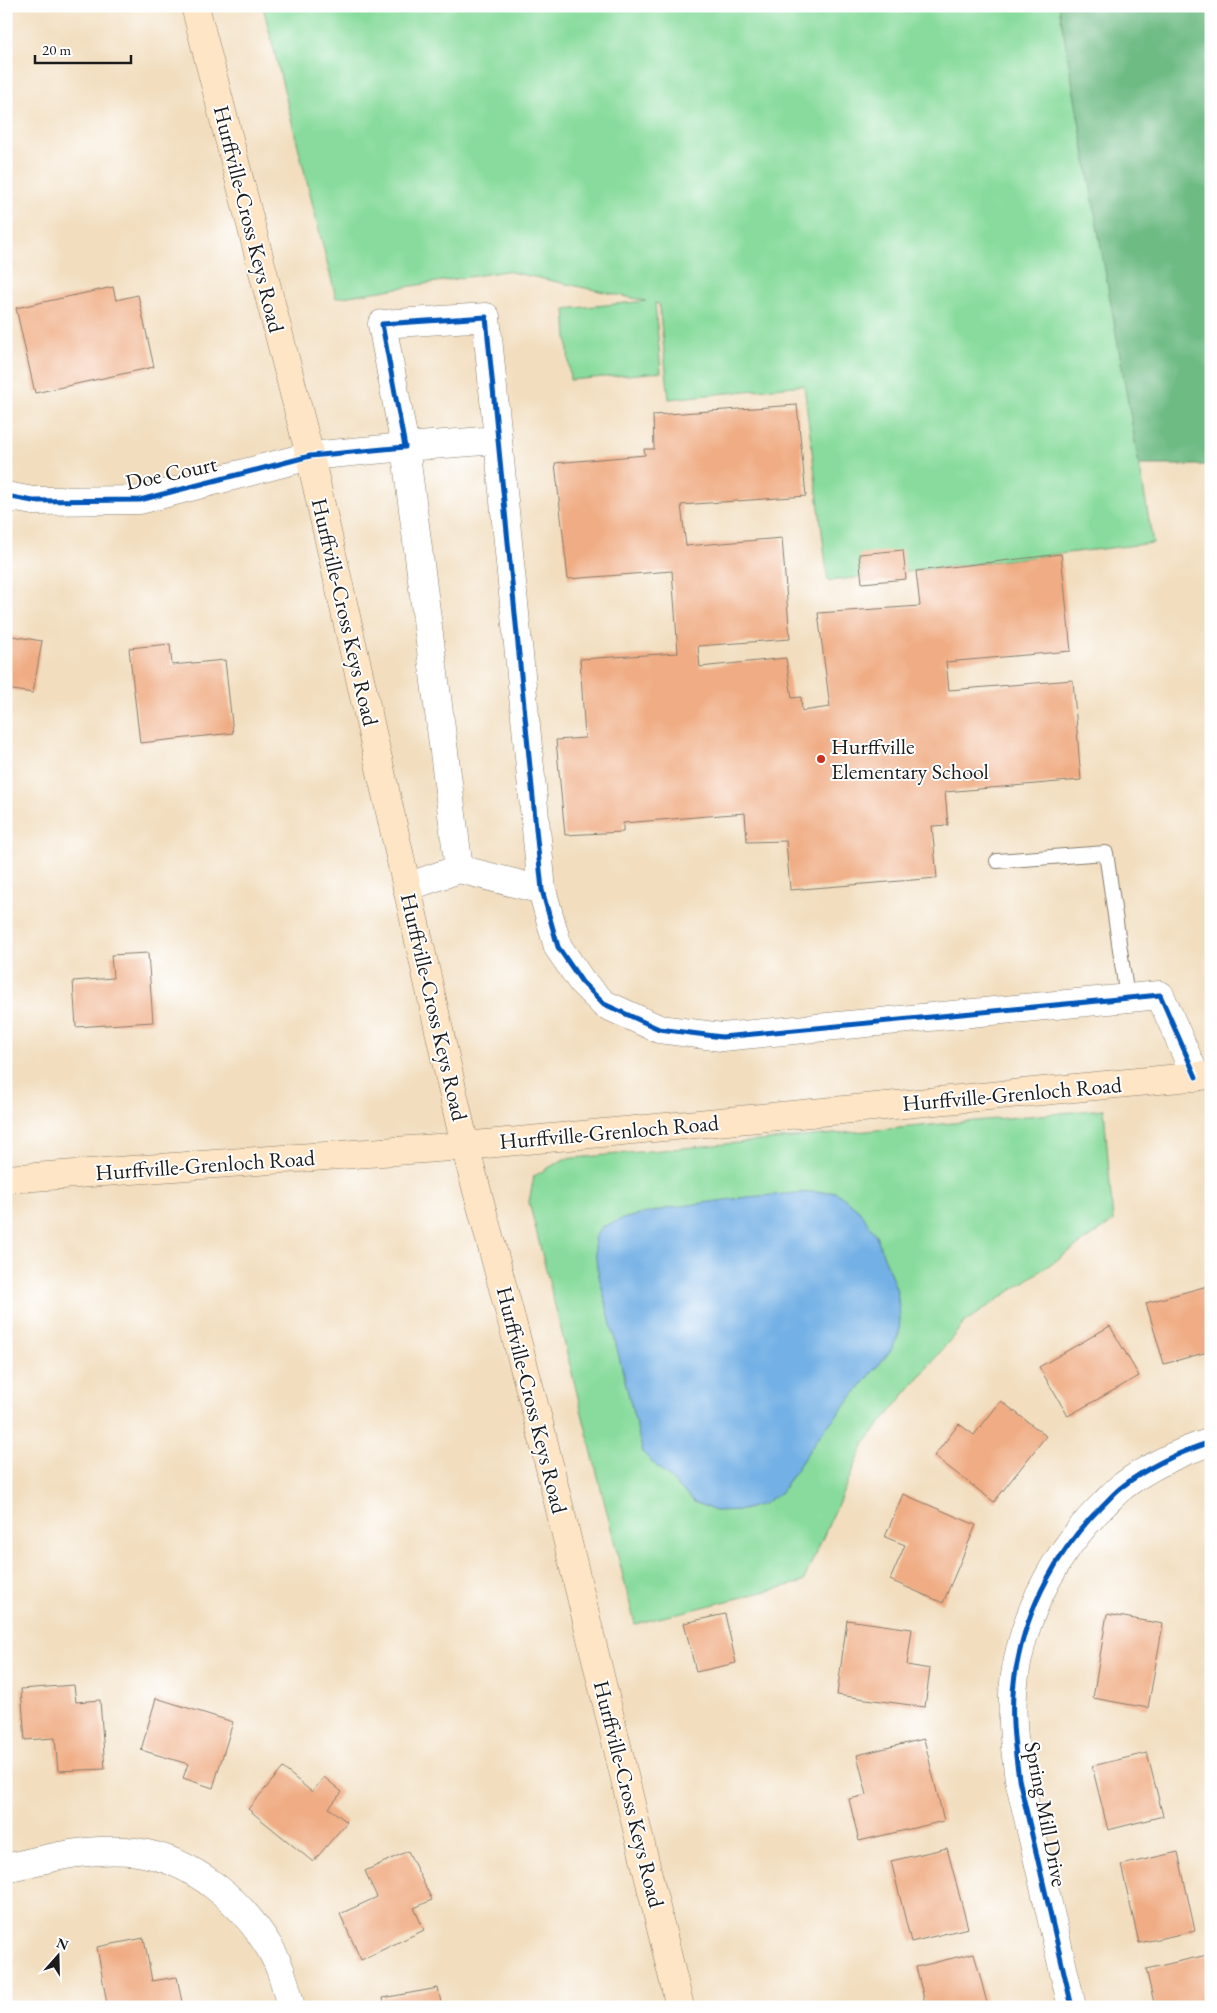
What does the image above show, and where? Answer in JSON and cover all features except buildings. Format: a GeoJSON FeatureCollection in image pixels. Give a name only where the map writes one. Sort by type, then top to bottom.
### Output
{"type":"FeatureCollection","features":[{"type":"Feature","properties":{"kind":"main road","name":"Hurffville-Cross Keys Road"},"geometry":{"type":"LineString","coordinates":[[195,6],[310,456],[465,1146],[540,1423],[680,2007]]}},
{"type":"Feature","properties":{"kind":"main road","name":"Hurffville-Grenloch Road"},"geometry":{"type":"LineString","coordinates":[[6,1179],[465,1146],[1203,1076]]}},
{"type":"Feature","properties":{"kind":"street"},"geometry":{"type":"LineString","coordinates":[[459,869],[405,447],[382,324],[486,317],[542,890],[558,947],[582,982],[604,1004],[659,1029],[722,1037],[1160,995],[1203,1076]]}},
{"type":"Feature","properties":{"kind":"street","name":"Doe Court"},"geometry":{"type":"LineString","coordinates":[[6,496],[33,502],[140,500],[310,456],[497,440]]}},
{"type":"Feature","properties":{"kind":"street"},"geometry":{"type":"LineString","coordinates":[[407,887],[459,869],[542,890]]}},
{"type":"Feature","properties":{"kind":"street","name":"Spring Mill Drive"},"geometry":{"type":"LineString","coordinates":[[1072,2007],[1019,1779],[1014,1745],[1012,1708],[1016,1670],[1025,1632],[1038,1597],[1055,1564],[1074,1536],[1122,1486],[1152,1467],[1187,1450],[1211,1442]]}},
{"type":"Feature","properties":{"kind":"street"},"geometry":{"type":"LineString","coordinates":[[6,1868],[62,1856],[111,1851],[137,1852],[165,1858],[186,1868],[204,1878],[223,1894],[258,1930],[272,1951],[283,1978],[291,2007]]}},
{"type":"Feature","properties":{"kind":"lane"},"geometry":{"type":"LineString","coordinates":[[997,861],[1106,853],[1127,998]]}},
{"type":"Feature","properties":{"kind":"green space"},"geometry":{"type":"Polygon","coordinates":[[[263,6],[1059,6],[1153,543],[828,581],[804,385],[669,399],[659,304],[655,303],[661,372],[570,380],[565,309],[646,301],[506,271],[336,298],[263,6]]]}},
{"type":"Feature","properties":{"kind":"green space"},"geometry":{"type":"Polygon","coordinates":[[[1059,6],[1211,6],[1211,465],[1139,465],[1059,6]]]}},
{"type":"Feature","properties":{"kind":"green space"},"geometry":{"type":"Polygon","coordinates":[[[1104,1109],[1113,1222],[966,1321],[866,1441],[803,1582],[635,1624],[529,1202],[534,1176],[564,1159],[1104,1109]]]}},
{"type":"Feature","properties":{"kind":"water"},"geometry":{"type":"Polygon","coordinates":[[[836,1192],[859,1210],[876,1235],[897,1291],[900,1317],[899,1335],[891,1350],[817,1439],[781,1492],[763,1504],[743,1510],[715,1511],[694,1502],[643,1453],[597,1268],[594,1238],[602,1227],[625,1218],[674,1207],[747,1197],[836,1192]]]}},
{"type":"Feature","properties":{"kind":"cycle path"},"geometry":{"type":"LineString","coordinates":[[6,496],[33,501],[140,500],[310,456],[405,447],[382,324],[486,317],[542,890],[558,947],[582,982],[604,1004],[659,1029],[722,1037],[1160,995],[1196,1077]]}},
{"type":"Feature","properties":{"kind":"cycle path"},"geometry":{"type":"LineString","coordinates":[[1072,2007],[1019,1779],[1014,1738],[1013,1697],[1021,1646],[1028,1623],[1047,1580],[1059,1559],[1087,1521],[1118,1490],[1143,1472],[1176,1455],[1211,1442]]}},
{"type":"Feature","properties":{"kind":"place","name":"Hurffville Elementary School"},"geometry":{"type":"Point","coordinates":[821,759]}}]}
